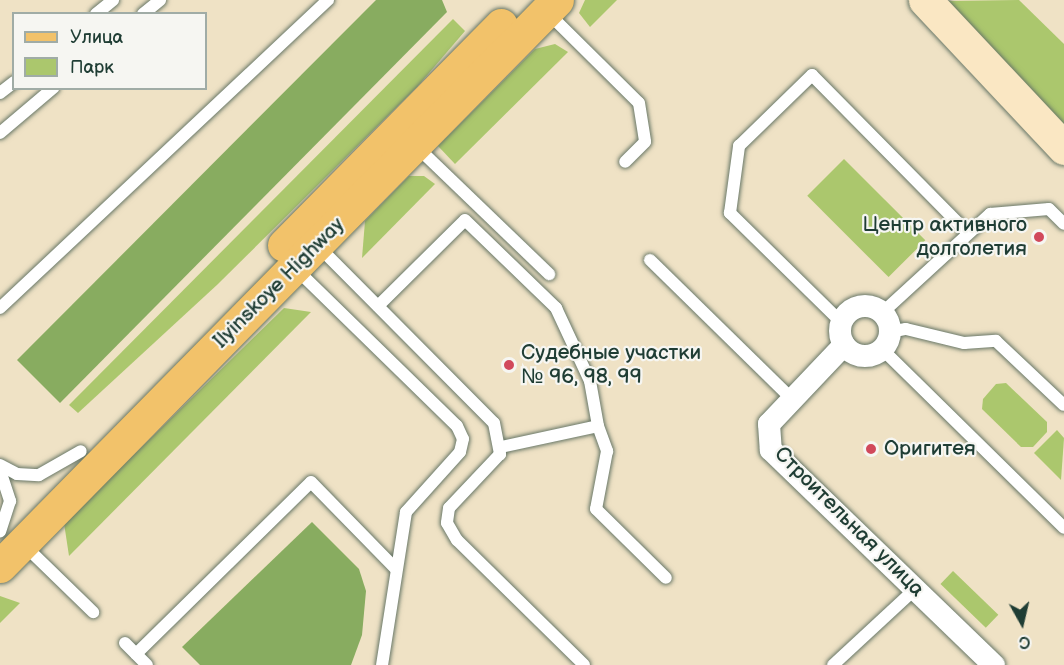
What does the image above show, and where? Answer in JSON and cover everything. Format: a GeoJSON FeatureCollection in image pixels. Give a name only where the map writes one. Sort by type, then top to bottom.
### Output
{"type":"FeatureCollection","features":[{"type":"Feature","properties":{"kind":"main road","name":"Ilyinskoye Highway"},"geometry":{"type":"LineString","coordinates":[[6,543],[305,256],[415,145],[543,4]]}},
{"type":"Feature","properties":{"kind":"main road","name":"Ilyinskoye Highway"},"geometry":{"type":"LineString","coordinates":[[6,543],[81,451],[543,4]]}},
{"type":"Feature","properties":{"kind":"street"},"geometry":{"type":"LineString","coordinates":[[925,0],[1064,148]]}},
{"type":"Feature","properties":{"kind":"street"},"geometry":{"type":"LineString","coordinates":[[858,306],[885,331],[864,356],[844,345],[841,322],[858,306]]}},
{"type":"Feature","properties":{"kind":"street","name":"Строительная улица"},"geometry":{"type":"LineString","coordinates":[[844,345],[769,424],[771,450],[994,665]]}},
{"type":"Feature","properties":{"kind":"lane"},"geometry":{"type":"LineString","coordinates":[[98,12],[113,0]]}},
{"type":"Feature","properties":{"kind":"lane"},"geometry":{"type":"LineString","coordinates":[[145,12],[159,0]]}},
{"type":"Feature","properties":{"kind":"lane"},"geometry":{"type":"LineString","coordinates":[[0,308],[328,0]]}},
{"type":"Feature","properties":{"kind":"lane"},"geometry":{"type":"LineString","coordinates":[[543,4],[639,103],[645,142],[625,162]]}},
{"type":"Feature","properties":{"kind":"lane"},"geometry":{"type":"LineString","coordinates":[[841,322],[730,213],[739,146],[812,75],[968,233]]}},
{"type":"Feature","properties":{"kind":"lane"},"geometry":{"type":"LineString","coordinates":[[0,93],[12,84]]}},
{"type":"Feature","properties":{"kind":"lane"},"geometry":{"type":"LineString","coordinates":[[0,133],[51,90]]}},
{"type":"Feature","properties":{"kind":"lane"},"geometry":{"type":"LineString","coordinates":[[415,145],[549,274]]}},
{"type":"Feature","properties":{"kind":"lane"},"geometry":{"type":"LineString","coordinates":[[885,331],[968,233],[990,214],[1049,209],[1064,224]]}},
{"type":"Feature","properties":{"kind":"lane"},"geometry":{"type":"LineString","coordinates":[[378,306],[465,220],[556,308],[590,381],[598,426],[607,451],[596,509],[666,578]]}},
{"type":"Feature","properties":{"kind":"lane"},"geometry":{"type":"LineString","coordinates":[[305,256],[378,306],[494,423],[501,447],[494,464],[449,508],[447,523],[457,540],[584,665]]}},
{"type":"Feature","properties":{"kind":"lane"},"geometry":{"type":"LineString","coordinates":[[305,256],[460,431],[460,452],[406,512],[395,568],[382,665]]}},
{"type":"Feature","properties":{"kind":"lane"},"geometry":{"type":"LineString","coordinates":[[650,260],[794,400]]}},
{"type":"Feature","properties":{"kind":"lane"},"geometry":{"type":"LineString","coordinates":[[885,331],[906,329],[963,343],[996,341],[1064,405]]}},
{"type":"Feature","properties":{"kind":"lane"},"geometry":{"type":"LineString","coordinates":[[885,331],[1064,528]]}},
{"type":"Feature","properties":{"kind":"lane"},"geometry":{"type":"LineString","coordinates":[[501,447],[598,426]]}},
{"type":"Feature","properties":{"kind":"lane"},"geometry":{"type":"LineString","coordinates":[[0,465],[17,474],[39,475],[81,451]]}},
{"type":"Feature","properties":{"kind":"lane"},"geometry":{"type":"LineString","coordinates":[[0,470],[10,501],[6,543],[93,612]]}},
{"type":"Feature","properties":{"kind":"lane"},"geometry":{"type":"LineString","coordinates":[[136,654],[311,482],[395,568]]}},
{"type":"Feature","properties":{"kind":"lane"},"geometry":{"type":"LineString","coordinates":[[833,665],[915,589]]}},
{"type":"Feature","properties":{"kind":"lane"},"geometry":{"type":"LineString","coordinates":[[125,643],[147,665]]}},
{"type":"Feature","properties":{"kind":"green space"},"geometry":{"type":"Polygon","coordinates":[[[376,0],[442,0],[447,12],[60,403],[17,360],[376,0]]]}},
{"type":"Feature","properties":{"kind":"green space"},"geometry":{"type":"Polygon","coordinates":[[[585,0],[617,0],[590,27],[579,13],[585,0]]]}},
{"type":"Feature","properties":{"kind":"green space"},"geometry":{"type":"Polygon","coordinates":[[[1019,0],[1064,44],[1064,125],[948,1],[1019,0]]]}},
{"type":"Feature","properties":{"kind":"green space"},"geometry":{"type":"Polygon","coordinates":[[[453,19],[465,31],[417,87],[218,284],[78,413],[69,405],[453,19]]]}},
{"type":"Feature","properties":{"kind":"green space"},"geometry":{"type":"Polygon","coordinates":[[[555,44],[568,52],[455,164],[438,146],[535,49],[555,44]]]}},
{"type":"Feature","properties":{"kind":"green space"},"geometry":{"type":"Polygon","coordinates":[[[844,159],[925,240],[889,277],[807,196],[844,159]]]}},
{"type":"Feature","properties":{"kind":"green space"},"geometry":{"type":"Polygon","coordinates":[[[409,176],[424,176],[435,184],[362,258],[365,221],[409,176]]]}},
{"type":"Feature","properties":{"kind":"green space"},"geometry":{"type":"Polygon","coordinates":[[[284,308],[311,312],[69,556],[64,523],[284,308]]]}},
{"type":"Feature","properties":{"kind":"green space"},"geometry":{"type":"Polygon","coordinates":[[[1006,383],[1047,422],[1047,432],[1033,447],[1021,447],[982,409],[983,399],[996,384],[1006,383]]]}},
{"type":"Feature","properties":{"kind":"green space"},"geometry":{"type":"Polygon","coordinates":[[[1057,430],[1064,438],[1061,480],[1034,453],[1057,430]]]}},
{"type":"Feature","properties":{"kind":"green space"},"geometry":{"type":"Polygon","coordinates":[[[312,522],[359,569],[366,591],[362,635],[351,665],[200,665],[182,647],[312,522]]]}},
{"type":"Feature","properties":{"kind":"green space"},"geometry":{"type":"Polygon","coordinates":[[[953,571],[998,615],[986,628],[940,584],[953,571]]]}},
{"type":"Feature","properties":{"kind":"green space"},"geometry":{"type":"Polygon","coordinates":[[[0,596],[20,603],[0,623],[0,596]]]}},
{"type":"Feature","properties":{"kind":"place","name":"Центр активного долголетия"},"geometry":{"type":"Point","coordinates":[1039,237]}},
{"type":"Feature","properties":{"kind":"place","name":"Судебные участки № 96, 98, 99"},"geometry":{"type":"Point","coordinates":[509,365]}},
{"type":"Feature","properties":{"kind":"place","name":"Оригитея"},"geometry":{"type":"Point","coordinates":[871,449]}}]}
